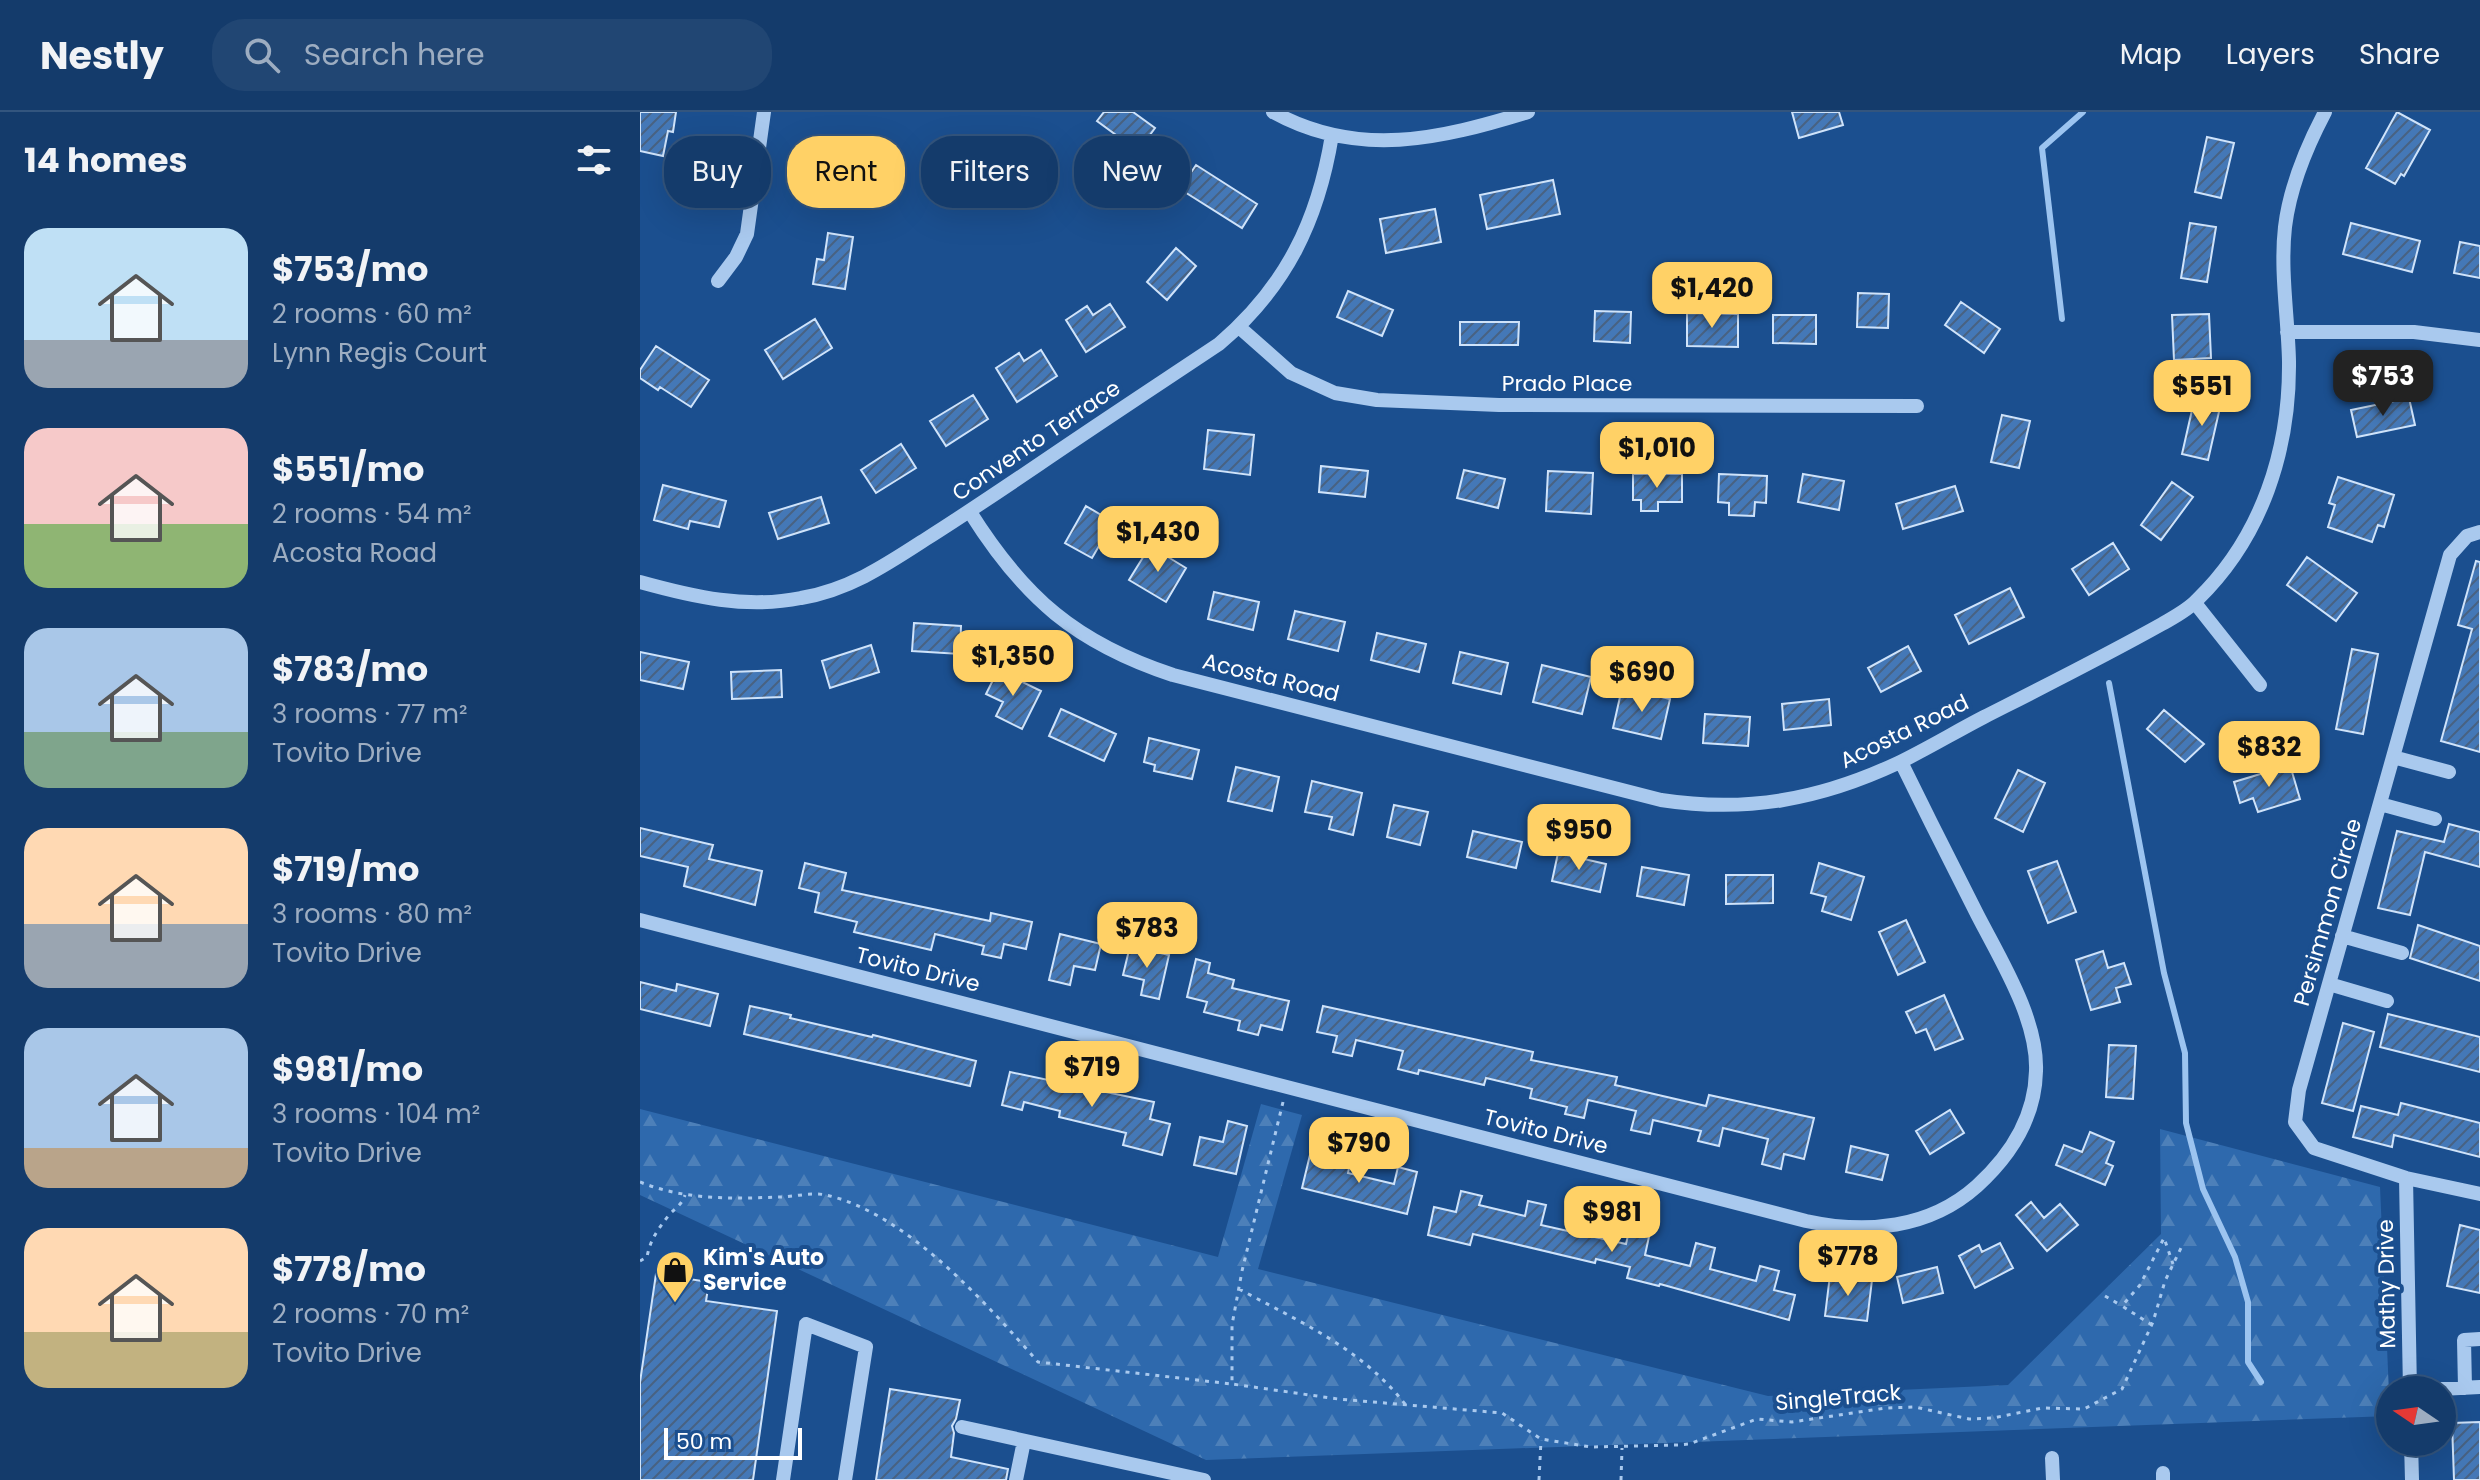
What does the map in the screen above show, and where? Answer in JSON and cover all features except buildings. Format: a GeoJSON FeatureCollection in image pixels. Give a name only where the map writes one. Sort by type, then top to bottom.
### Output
{"type":"FeatureCollection","features":[{"type":"Feature","properties":{"kind":"street"},"geometry":{"type":"LineString","coordinates":[[718,281],[736,257],[747,234],[764,112]]}},
{"type":"Feature","properties":{"kind":"street"},"geometry":{"type":"LineString","coordinates":[[1273,112],[1306,128],[1367,141],[1428,138],[1528,112]]}},
{"type":"Feature","properties":{"kind":"street","name":"Acosta Road"},"geometry":{"type":"LineString","coordinates":[[970,512],[1001,558],[1031,593],[1060,619],[1111,652],[1173,675],[1661,800],[1739,806],[1789,801],[1835,788],[1901,762],[2120,648],[2195,603],[2244,540],[2271,486],[2286,423],[2289,363],[2283,253],[2288,213],[2299,168],[2325,112]]}},
{"type":"Feature","properties":{"kind":"street","name":"Convento Terrace"},"geometry":{"type":"LineString","coordinates":[[640,582],[688,596],[722,601],[757,603],[803,598],[837,589],[870,575],[970,512],[1219,344],[1256,310],[1283,273],[1303,237],[1321,189],[1332,135]]}},
{"type":"Feature","properties":{"kind":"street","name":"Prado Place"},"geometry":{"type":"LineString","coordinates":[[1239,327],[1291,373],[1335,393],[1377,400],[1515,405],[1917,406]]}},
{"type":"Feature","properties":{"kind":"street"},"geometry":{"type":"LineString","coordinates":[[2287,332],[2414,332],[2480,340]]}},
{"type":"Feature","properties":{"kind":"street","name":"Persimmon Circle"},"geometry":{"type":"LineString","coordinates":[[2480,532],[2467,536],[2450,555],[2299,1090],[2295,1122],[2314,1148],[2406,1178],[2480,1194]]}},
{"type":"Feature","properties":{"kind":"street"},"geometry":{"type":"LineString","coordinates":[[2195,603],[2260,685]]}},
{"type":"Feature","properties":{"kind":"street"},"geometry":{"type":"LineString","coordinates":[[2393,757],[2449,772]]}},
{"type":"Feature","properties":{"kind":"street","name":"Tovito Drive"},"geometry":{"type":"LineString","coordinates":[[640,920],[1836,1228],[1875,1229],[1894,1226],[1946,1208],[1989,1175],[2020,1132],[2034,1096],[2036,1053],[2031,1028],[1901,762]]}},
{"type":"Feature","properties":{"kind":"street"},"geometry":{"type":"LineString","coordinates":[[2380,804],[2435,819]]}},
{"type":"Feature","properties":{"kind":"street"},"geometry":{"type":"LineString","coordinates":[[2342,936],[2402,953]]}},
{"type":"Feature","properties":{"kind":"street"},"geometry":{"type":"LineString","coordinates":[[2329,984],[2387,1001]]}},
{"type":"Feature","properties":{"kind":"street","name":"Mathy Drive"},"geometry":{"type":"LineString","coordinates":[[2406,1178],[2410,1376]]}},
{"type":"Feature","properties":{"kind":"street"},"geometry":{"type":"LineString","coordinates":[[783,1480],[806,1324],[866,1347],[845,1480]]}},
{"type":"Feature","properties":{"kind":"street"},"geometry":{"type":"LineString","coordinates":[[2472,1388],[2464,1340],[2480,1339]]}},
{"type":"Feature","properties":{"kind":"street"},"geometry":{"type":"LineString","coordinates":[[962,1427],[1204,1480]]}},
{"type":"Feature","properties":{"kind":"street"},"geometry":{"type":"LineString","coordinates":[[1016,1480],[1024,1441]]}},
{"type":"Feature","properties":{"kind":"street"},"geometry":{"type":"LineString","coordinates":[[2411,1456],[2412,1480]]}},
{"type":"Feature","properties":{"kind":"street"},"geometry":{"type":"LineString","coordinates":[[2052,1458],[2053,1480]]}},
{"type":"Feature","properties":{"kind":"path"},"geometry":{"type":"LineString","coordinates":[[1232,1384],[1232,1325],[1286,1087]]}},
{"type":"Feature","properties":{"kind":"path"},"geometry":{"type":"LineString","coordinates":[[640,1182],[701,1198],[825,1194],[880,1216],[937,1260],[1000,1319],[1038,1362],[1338,1399],[1502,1413],[1541,1439],[1539,1480]]}},
{"type":"Feature","properties":{"kind":"path"},"geometry":{"type":"LineString","coordinates":[[640,1261],[647,1257],[650,1240],[669,1214],[682,1205],[685,1194]]}},
{"type":"Feature","properties":{"kind":"path"},"geometry":{"type":"LineString","coordinates":[[2122,1306],[2140,1285],[2164,1238],[2173,1264]]}},
{"type":"Feature","properties":{"kind":"path","name":"SingleTrack"},"geometry":{"type":"LineString","coordinates":[[1541,1439],[1591,1447],[1678,1445],[1689,1444],[1757,1419],[1792,1422],[1886,1408],[1915,1407],[1969,1419],[1993,1418],[2042,1408],[2084,1409],[2122,1389],[2152,1325],[2165,1281],[2181,1248]]}},
{"type":"Feature","properties":{"kind":"path"},"geometry":{"type":"LineString","coordinates":[[1239,1288],[1316,1328],[1384,1378],[1405,1404]]}},
{"type":"Feature","properties":{"kind":"path"},"geometry":{"type":"LineString","coordinates":[[2105,1296],[2152,1325]]}},
{"type":"Feature","properties":{"kind":"path"},"geometry":{"type":"LineString","coordinates":[[1621,1480],[1622,1447]]}},
{"type":"Feature","properties":{"kind":"green space"},"geometry":{"type":"Polygon","coordinates":[[[1261,1104],[1302,1115],[1258,1269],[1768,1396],[2008,1385],[2161,1234],[2160,1129],[2380,1187],[2388,1376],[2376,1376],[2376,1417],[1206,1460],[640,1195],[640,1109],[1218,1257],[1261,1104]]]}},
{"type":"Feature","properties":{"kind":"waterway"},"geometry":{"type":"LineString","coordinates":[[2062,319],[2042,148],[2083,112]]}},
{"type":"Feature","properties":{"kind":"waterway"},"geometry":{"type":"LineString","coordinates":[[2109,683],[2164,973],[2185,1053],[2186,1123],[2203,1189],[2235,1257],[2248,1302],[2248,1362],[2261,1382]]}},
{"type":"Feature","properties":{"kind":"place","name":"Kim's Auto Service"},"geometry":{"type":"Point","coordinates":[675,1304]}}]}
